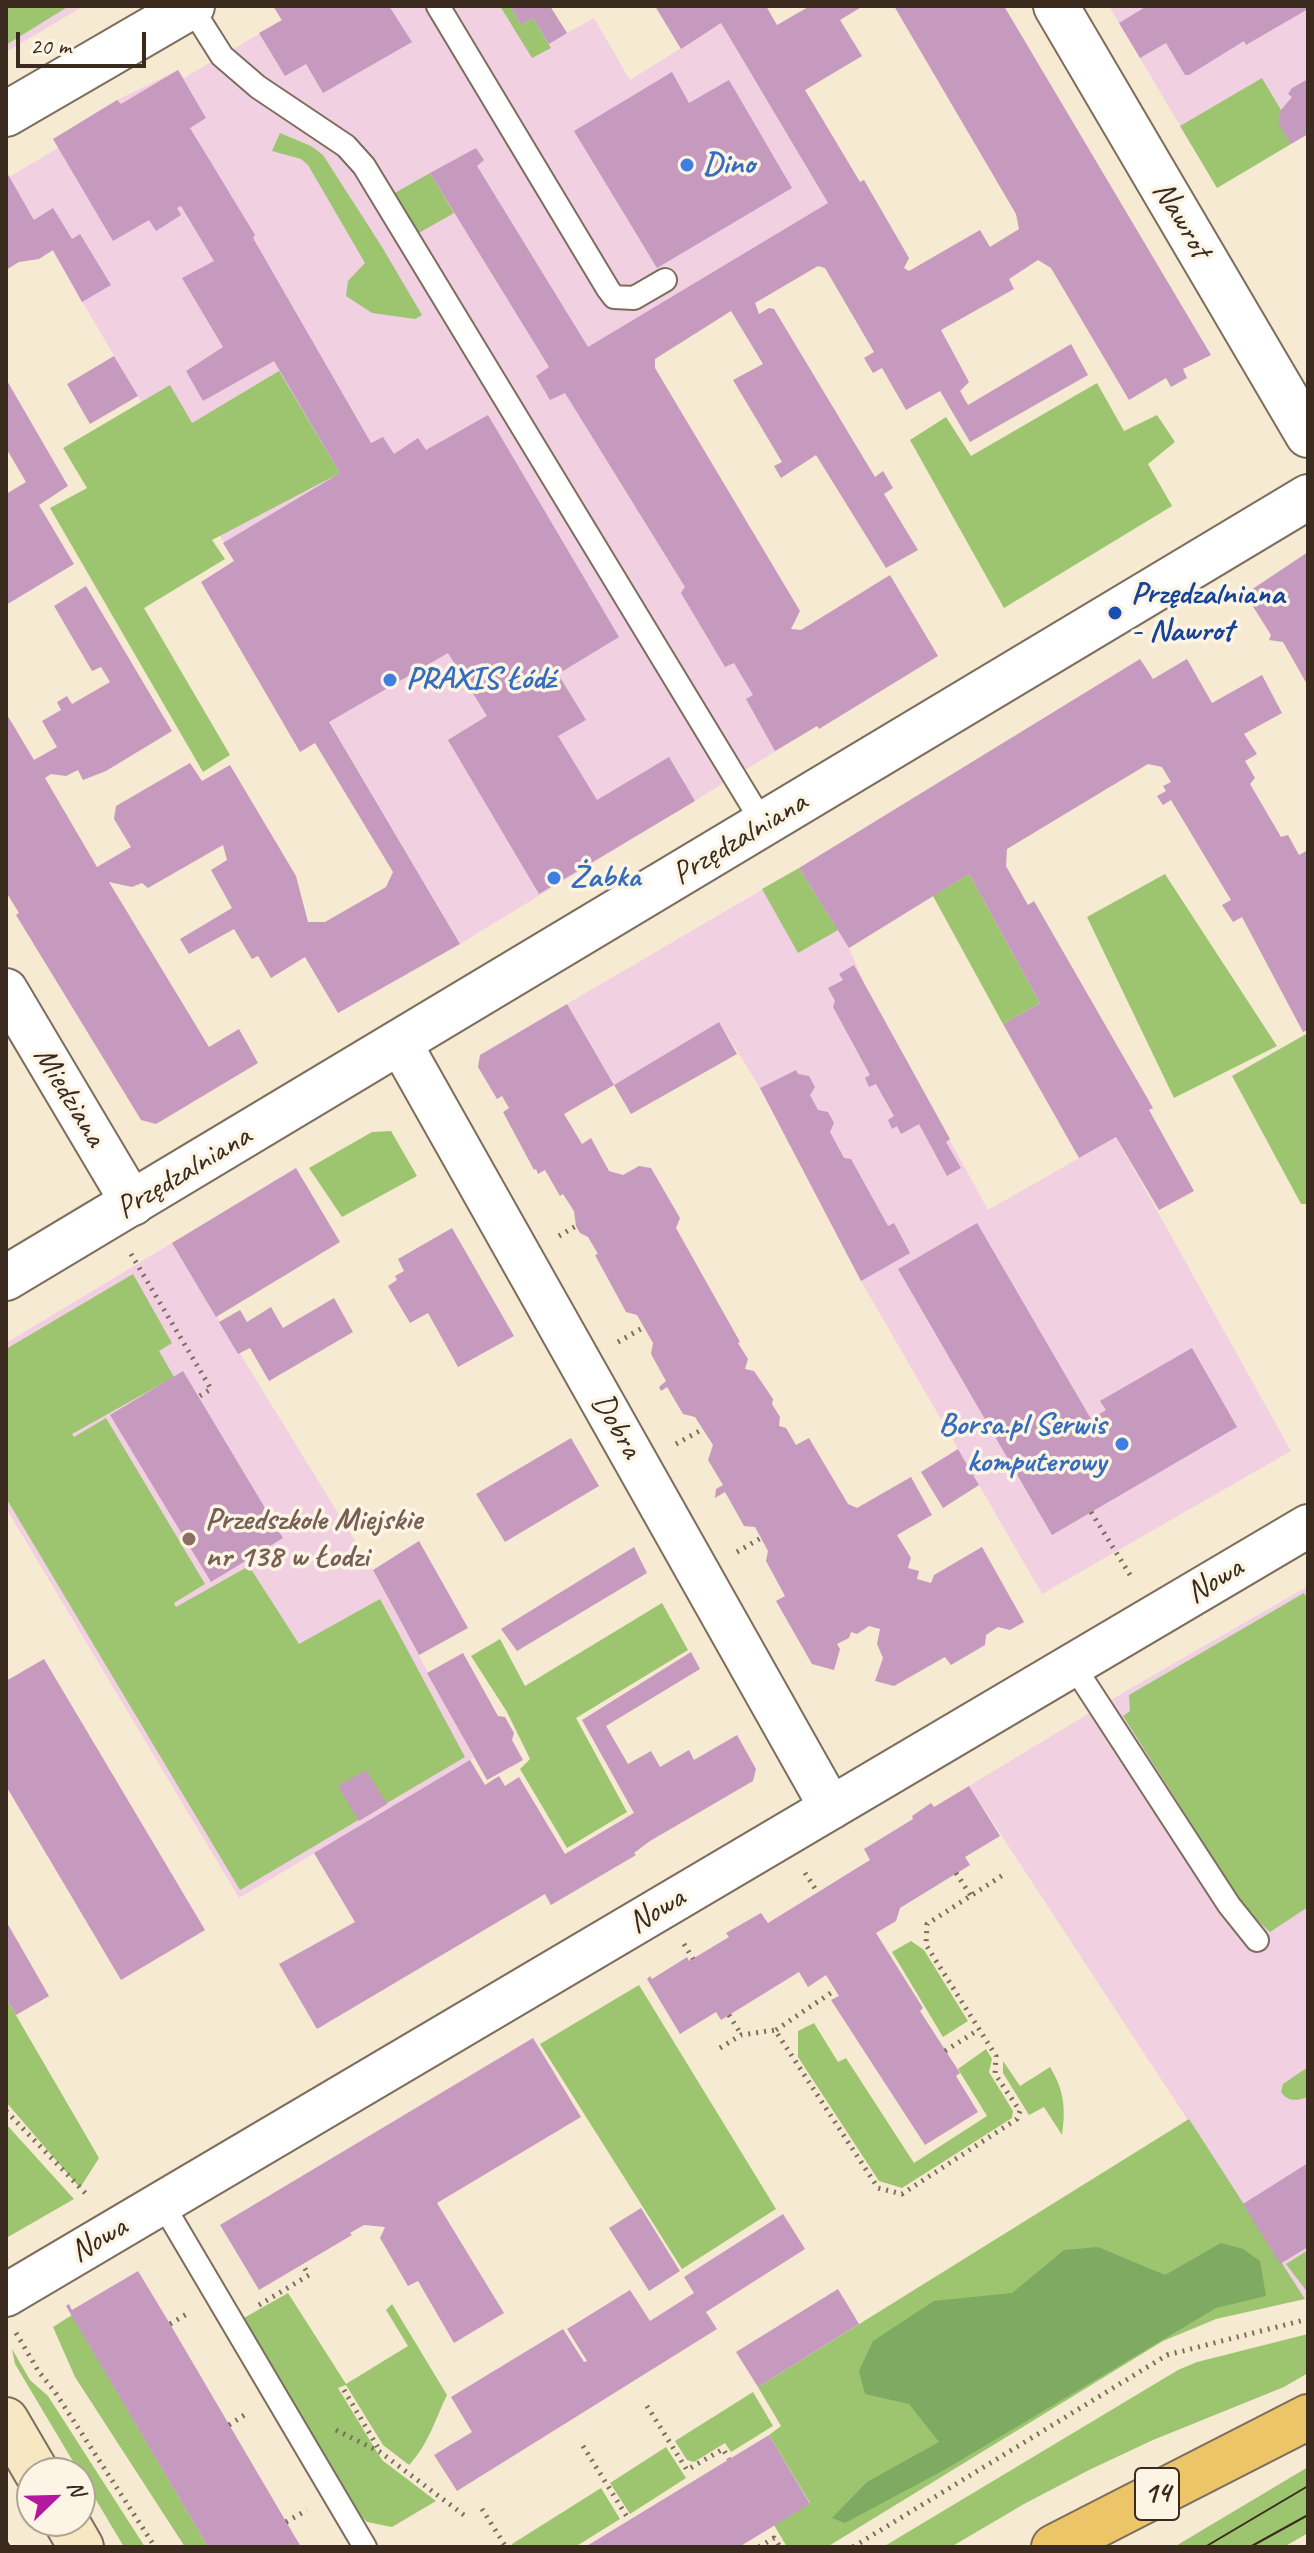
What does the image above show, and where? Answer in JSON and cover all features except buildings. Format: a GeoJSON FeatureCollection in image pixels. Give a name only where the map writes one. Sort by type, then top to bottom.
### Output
{"type":"FeatureCollection","features":[{"type":"Feature","properties":{"kind":"main road","name":"14"},"geometry":{"type":"LineString","coordinates":[[1054,2547],[1308,2417]]}},
{"type":"Feature","properties":{"kind":"main road"},"geometry":{"type":"LineString","coordinates":[[6,2420],[28,2457]]}},
{"type":"Feature","properties":{"kind":"street"},"geometry":{"type":"LineString","coordinates":[[6,114],[192,6]]}},
{"type":"Feature","properties":{"kind":"street","name":"Nawrot"},"geometry":{"type":"LineString","coordinates":[[1056,6],[1308,435]]}},
{"type":"Feature","properties":{"kind":"street","name":"Przędzalniana"},"geometry":{"type":"LineString","coordinates":[[6,1278],[1308,497]]}},
{"type":"Feature","properties":{"kind":"street","name":"Miedziana"},"geometry":{"type":"LineString","coordinates":[[6,990],[133,1204]]}},
{"type":"Feature","properties":{"kind":"street","name":"Dobra"},"geometry":{"type":"LineString","coordinates":[[400,1043],[831,1808]]}},
{"type":"Feature","properties":{"kind":"street","name":"Nowa"},"geometry":{"type":"LineString","coordinates":[[10,2312],[162,2203],[1308,1526]]}},
{"type":"Feature","properties":{"kind":"lane"},"geometry":{"type":"LineString","coordinates":[[192,6],[222,56],[258,87],[346,146],[364,166],[764,825]]}},
{"type":"Feature","properties":{"kind":"lane"},"geometry":{"type":"LineString","coordinates":[[438,6],[614,297],[634,298],[665,280]]}},
{"type":"Feature","properties":{"kind":"lane"},"geometry":{"type":"LineString","coordinates":[[1073,1665],[1229,1905],[1257,1940]]}},
{"type":"Feature","properties":{"kind":"lane"},"geometry":{"type":"LineString","coordinates":[[162,2203],[365,2547]]}},
{"type":"Feature","properties":{"kind":"path"},"geometry":{"type":"LineString","coordinates":[[558,1237],[576,1226]]}},
{"type":"Feature","properties":{"kind":"path"},"geometry":{"type":"LineString","coordinates":[[130,1253],[211,1389],[198,1397]]}},
{"type":"Feature","properties":{"kind":"path"},"geometry":{"type":"LineString","coordinates":[[618,1342],[644,1327]]}},
{"type":"Feature","properties":{"kind":"path"},"geometry":{"type":"LineString","coordinates":[[675,1444],[703,1429]]}},
{"type":"Feature","properties":{"kind":"path"},"geometry":{"type":"LineString","coordinates":[[1091,1512],[1132,1578]]}},
{"type":"Feature","properties":{"kind":"path"},"geometry":{"type":"LineString","coordinates":[[737,1552],[761,1538]]}},
{"type":"Feature","properties":{"kind":"path"},"geometry":{"type":"LineString","coordinates":[[804,1872],[818,1893]]}},
{"type":"Feature","properties":{"kind":"path"},"geometry":{"type":"LineString","coordinates":[[956,1873],[971,1896]]}},
{"type":"Feature","properties":{"kind":"path"},"geometry":{"type":"LineString","coordinates":[[775,2030],[878,2188],[902,2194],[1017,2119],[1020,2111],[995,2074],[997,2059],[926,1945],[927,1924],[1003,1875]]}},
{"type":"Feature","properties":{"kind":"path"},"geometry":{"type":"LineString","coordinates":[[683,1943],[693,1959]]}},
{"type":"Feature","properties":{"kind":"path"},"geometry":{"type":"LineString","coordinates":[[720,2048],[741,2035],[775,2030],[835,1990]]}},
{"type":"Feature","properties":{"kind":"path"},"geometry":{"type":"LineString","coordinates":[[729,2015],[741,2035]]}},
{"type":"Feature","properties":{"kind":"path"},"geometry":{"type":"LineString","coordinates":[[945,2051],[978,2030]]}},
{"type":"Feature","properties":{"kind":"path"},"geometry":{"type":"LineString","coordinates":[[6,2111],[90,2198]]}},
{"type":"Feature","properties":{"kind":"path"},"geometry":{"type":"LineString","coordinates":[[232,2321],[309,2275],[302,2264]]}},
{"type":"Feature","properties":{"kind":"path"},"geometry":{"type":"LineString","coordinates":[[10,2312],[39,2372],[155,2547]]}},
{"type":"Feature","properties":{"kind":"path"},"geometry":{"type":"LineString","coordinates":[[853,2547],[1167,2355],[1308,2319]]}},
{"type":"Feature","properties":{"kind":"path"},"geometry":{"type":"LineString","coordinates":[[344,2390],[380,2452]]}},
{"type":"Feature","properties":{"kind":"path"},"geometry":{"type":"LineString","coordinates":[[278,2400],[380,2452],[468,2518]]}},
{"type":"Feature","properties":{"kind":"path"},"geometry":{"type":"LineString","coordinates":[[647,2406],[687,2470],[723,2449],[729,2459]]}},
{"type":"Feature","properties":{"kind":"path"},"geometry":{"type":"LineString","coordinates":[[583,2446],[629,2520]]}},
{"type":"Feature","properties":{"kind":"path"},"geometry":{"type":"LineString","coordinates":[[482,2509],[506,2547]]}},
{"type":"Feature","properties":{"kind":"path"},"geometry":{"type":"LineString","coordinates":[[757,2536],[761,2546],[774,2538],[780,2547]]}},
{"type":"Feature","properties":{"kind":"shaded area"},"geometry":{"type":"Polygon","coordinates":[[[6,6],[84,6],[6,52],[6,6]]]}},
{"type":"Feature","properties":{"kind":"shaded area"},"geometry":{"type":"Polygon","coordinates":[[[274,6],[550,6],[567,33],[594,18],[630,80],[721,23],[828,203],[589,347],[817,726],[460,944],[9,177],[58,148],[53,139],[119,105],[117,100],[178,70],[184,78],[281,21],[274,6]]]}},
{"type":"Feature","properties":{"kind":"shaded area"},"geometry":{"type":"Polygon","coordinates":[[[1109,6],[1308,6],[1308,134],[1217,188],[1109,6]]]}},
{"type":"Feature","properties":{"kind":"shaded area"},"geometry":{"type":"Polygon","coordinates":[[[799,868],[849,948],[865,985],[988,1210],[1116,1137],[1291,1451],[1042,1594],[861,1281],[760,1088],[719,1022],[614,1085],[567,1004],[799,868]]]}},
{"type":"Feature","properties":{"kind":"shaded area","name":"Przedszkole Miejskie nr 138 w Łodzi"},"geometry":{"type":"Polygon","coordinates":[[[172,1243],[373,1570],[474,1758],[239,1898],[6,1508],[6,1343],[172,1243]]]}},
{"type":"Feature","properties":{"kind":"shaded area"},"geometry":{"type":"Polygon","coordinates":[[[1308,1586],[1308,2297],[1305,2299],[969,1786],[1308,1586]]]}},
{"type":"Feature","properties":{"kind":"green space"},"geometry":{"type":"Polygon","coordinates":[[[6,6],[69,6],[6,45],[6,6]]]}},
{"type":"Feature","properties":{"kind":"green space"},"geometry":{"type":"Polygon","coordinates":[[[500,6],[510,6],[521,25],[533,18],[551,48],[532,58],[500,6]]]}},
{"type":"Feature","properties":{"kind":"green space"},"geometry":{"type":"Polygon","coordinates":[[[1262,78],[1281,110],[1291,144],[1217,188],[1180,126],[1262,78]]]}},
{"type":"Feature","properties":{"kind":"green space"},"geometry":{"type":"Polygon","coordinates":[[[280,133],[311,146],[323,155],[422,315],[415,319],[372,313],[346,296],[348,281],[365,263],[308,165],[301,159],[272,151],[280,133]]]}},
{"type":"Feature","properties":{"kind":"green space"},"geometry":{"type":"Polygon","coordinates":[[[430,173],[454,213],[417,234],[393,194],[430,173]]]}},
{"type":"Feature","properties":{"kind":"green space"},"geometry":{"type":"Polygon","coordinates":[[[279,371],[340,473],[212,540],[225,559],[144,608],[230,755],[203,772],[50,508],[87,488],[63,448],[170,385],[192,423],[279,371]]]}},
{"type":"Feature","properties":{"kind":"green space"},"geometry":{"type":"Polygon","coordinates":[[[1097,383],[1124,431],[1157,415],[1175,442],[1148,464],[1172,506],[1004,608],[910,440],[946,417],[971,456],[1097,383]]]}},
{"type":"Feature","properties":{"kind":"green space"},"geometry":{"type":"Polygon","coordinates":[[[799,868],[838,930],[798,953],[762,889],[799,868]]]}},
{"type":"Feature","properties":{"kind":"green space"},"geometry":{"type":"Polygon","coordinates":[[[969,874],[1040,1003],[1003,1024],[933,896],[969,874]]]}},
{"type":"Feature","properties":{"kind":"green space"},"geometry":{"type":"Polygon","coordinates":[[[1165,874],[1277,1046],[1174,1098],[1087,917],[1165,874]]]}},
{"type":"Feature","properties":{"kind":"green space"},"geometry":{"type":"Polygon","coordinates":[[[1308,1033],[1308,1204],[1301,1204],[1232,1076],[1308,1033]]]}},
{"type":"Feature","properties":{"kind":"green space"},"geometry":{"type":"Polygon","coordinates":[[[391,1131],[417,1176],[342,1217],[309,1168],[372,1132],[391,1131]]]}},
{"type":"Feature","properties":{"kind":"green space","name":"Przedszkole Miejskie nr 138 w Łodzi"},"geometry":{"type":"Polygon","coordinates":[[[133,1274],[172,1343],[159,1351],[174,1377],[72,1434],[74,1437],[106,1418],[205,1584],[174,1603],[176,1607],[249,1566],[299,1644],[380,1599],[465,1757],[240,1890],[6,1498],[6,1349],[133,1274]]]}},
{"type":"Feature","properties":{"kind":"green space"},"geometry":{"type":"Polygon","coordinates":[[[1304,1593],[1308,1600],[1308,1907],[1270,1932],[1246,1910],[1123,1716],[1130,1711],[1129,1695],[1304,1593]]]}},
{"type":"Feature","properties":{"kind":"green space"},"geometry":{"type":"Polygon","coordinates":[[[662,1603],[688,1650],[576,1718],[627,1812],[567,1848],[520,1769],[530,1759],[507,1712],[471,1656],[500,1639],[525,1686],[662,1603]]]}},
{"type":"Feature","properties":{"kind":"green space"},"geometry":{"type":"Polygon","coordinates":[[[911,1941],[924,1950],[968,2021],[943,2037],[892,1952],[911,1941]]]}},
{"type":"Feature","properties":{"kind":"green space"},"geometry":{"type":"Polygon","coordinates":[[[639,1985],[776,2209],[682,2269],[540,2044],[639,1985]]]}},
{"type":"Feature","properties":{"kind":"green space"},"geometry":{"type":"Polygon","coordinates":[[[6,1998],[99,2158],[80,2188],[6,2102],[6,1998]]]}},
{"type":"Feature","properties":{"kind":"green space"},"geometry":{"type":"Polygon","coordinates":[[[814,2023],[838,2062],[846,2058],[914,2163],[987,2116],[958,2069],[986,2049],[992,2059],[989,2072],[1013,2111],[1012,2118],[902,2188],[879,2181],[798,2057],[798,2031],[814,2023]]]}},
{"type":"Feature","properties":{"kind":"green space"},"geometry":{"type":"Polygon","coordinates":[[[1003,2061],[1020,2086],[1050,2067],[1063,2100],[1062,2135],[1044,2107],[1029,2115],[1003,2073],[1003,2061]]]}},
{"type":"Feature","properties":{"kind":"green space"},"geometry":{"type":"Polygon","coordinates":[[[1308,2067],[1308,2097],[1296,2100],[1287,2098],[1281,2092],[1283,2084],[1308,2067]]]}},
{"type":"Feature","properties":{"kind":"green space"},"geometry":{"type":"Polygon","coordinates":[[[1189,2119],[1305,2299],[1216,2319],[1163,2341],[827,2547],[787,2547],[774,2525],[810,2503],[769,2435],[781,2426],[758,2387],[1189,2119]]]}},
{"type":"Feature","properties":{"kind":"green space"},"geometry":{"type":"Polygon","coordinates":[[[6,2124],[74,2199],[8,2237],[6,2236],[6,2124]]]}},
{"type":"Feature","properties":{"kind":"green space"},"geometry":{"type":"Polygon","coordinates":[[[1221,2243],[1243,2249],[1260,2261],[1266,2296],[1216,2308],[946,2469],[845,2523],[832,2518],[867,2482],[939,2442],[909,2404],[865,2394],[859,2371],[873,2341],[934,2301],[1012,2293],[1064,2250],[1098,2247],[1165,2275],[1221,2243]]]}},
{"type":"Feature","properties":{"kind":"green space"},"geometry":{"type":"Polygon","coordinates":[[[1308,2250],[1308,2293],[1286,2264],[1308,2250]]]}},
{"type":"Feature","properties":{"kind":"green space"},"geometry":{"type":"Polygon","coordinates":[[[288,2293],[346,2384],[408,2346],[386,2310],[392,2304],[447,2395],[426,2441],[409,2465],[383,2445],[346,2385],[338,2388],[382,2460],[436,2501],[392,2527],[367,2522],[357,2512],[242,2319],[288,2293]]]}},
{"type":"Feature","properties":{"kind":"green space"},"geometry":{"type":"Polygon","coordinates":[[[72,2315],[208,2547],[185,2547],[75,2377],[53,2327],[72,2315]]]}},
{"type":"Feature","properties":{"kind":"green space"},"geometry":{"type":"Polygon","coordinates":[[[1308,2334],[1308,2373],[1284,2387],[1153,2440],[1089,2470],[951,2547],[883,2547],[1178,2370],[1197,2362],[1308,2334]]]}},
{"type":"Feature","properties":{"kind":"green space"},"geometry":{"type":"Polygon","coordinates":[[[12,2349],[30,2380],[48,2396],[87,2457],[70,2457],[15,2364],[12,2349]]]}},
{"type":"Feature","properties":{"kind":"green space"},"geometry":{"type":"Polygon","coordinates":[[[753,2392],[773,2426],[731,2452],[725,2443],[694,2462],[687,2460],[675,2441],[753,2392]]]}},
{"type":"Feature","properties":{"kind":"green space"},"geometry":{"type":"Polygon","coordinates":[[[666,2447],[686,2478],[630,2514],[610,2483],[666,2447]]]}},
{"type":"Feature","properties":{"kind":"green space"},"geometry":{"type":"Polygon","coordinates":[[[1308,2467],[1308,2533],[1284,2547],[1174,2547],[1308,2467]]]}},
{"type":"Feature","properties":{"kind":"green space"},"geometry":{"type":"Polygon","coordinates":[[[96,2471],[145,2547],[124,2547],[96,2500],[96,2471]]]}},
{"type":"Feature","properties":{"kind":"green space"},"geometry":{"type":"Polygon","coordinates":[[[601,2488],[620,2519],[575,2547],[514,2547],[512,2544],[601,2488]]]}},
{"type":"Feature","properties":{"kind":"tram line"},"geometry":{"type":"LineString","coordinates":[[1205,2547],[1308,2486]]}},
{"type":"Feature","properties":{"kind":"tram line"},"geometry":{"type":"LineString","coordinates":[[1250,2547],[1308,2515]]}},
{"type":"Feature","properties":{"kind":"tram line"},"geometry":{"type":"LineString","coordinates":[[6,2540],[10,2547]]}},
{"type":"Feature","properties":{"kind":"place","name":"Dino"},"geometry":{"type":"Point","coordinates":[687,165]}},
{"type":"Feature","properties":{"kind":"place","name":"Przędzalniana - Nawrot"},"geometry":{"type":"Point","coordinates":[1115,613]}},
{"type":"Feature","properties":{"kind":"place","name":"PRAXIS Łódź"},"geometry":{"type":"Point","coordinates":[390,680]}},
{"type":"Feature","properties":{"kind":"place","name":"Żabka"},"geometry":{"type":"Point","coordinates":[554,878]}},
{"type":"Feature","properties":{"kind":"place","name":"Borsa.pl Serwis komputerowy"},"geometry":{"type":"Point","coordinates":[1122,1444]}},
{"type":"Feature","properties":{"kind":"place","name":"Przedszkole Miejskie nr 138 w Łodzi"},"geometry":{"type":"Point","coordinates":[189,1539]}}]}
